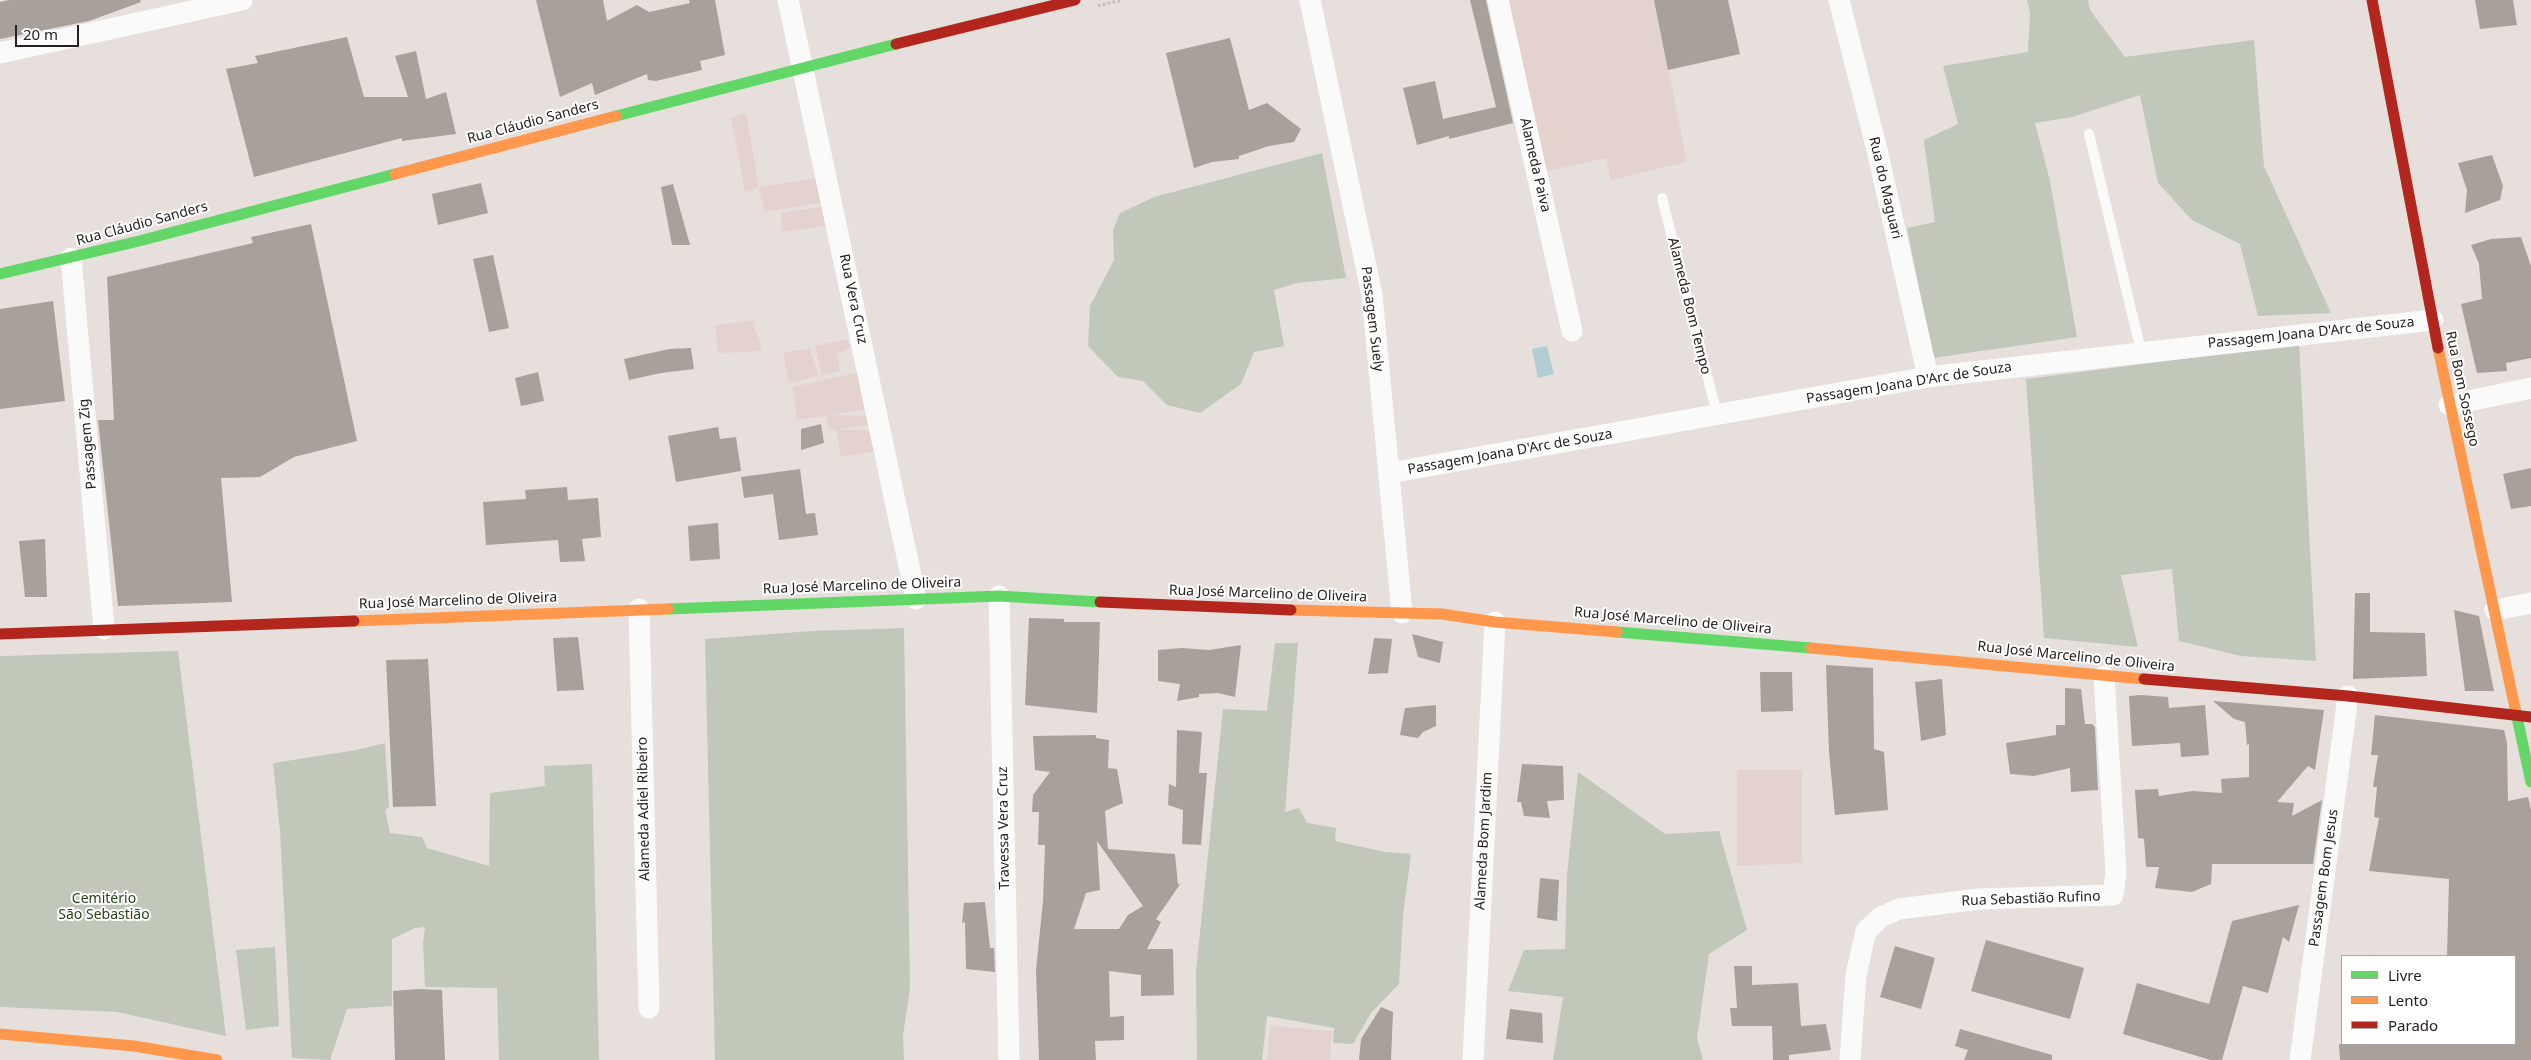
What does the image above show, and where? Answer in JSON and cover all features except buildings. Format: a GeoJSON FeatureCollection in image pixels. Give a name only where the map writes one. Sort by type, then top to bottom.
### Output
{"type":"FeatureCollection","features":[{"type":"Feature","properties":{"kind":"street"},"geometry":{"type":"LineString","coordinates":[[0,53],[242,0]]}},
{"type":"Feature","properties":{"kind":"street","name":"Rua Vera Cruz"},"geometry":{"type":"LineString","coordinates":[[788,0],[804,66],[916,598]]}},
{"type":"Feature","properties":{"kind":"street","name":"Rua Cláudio Sanders"},"geometry":{"type":"LineString","coordinates":[[0,274],[71,258],[804,66],[1075,0]]}},
{"type":"Feature","properties":{"kind":"street","name":"Passagem Suely"},"geometry":{"type":"LineString","coordinates":[[1312,0],[1372,295],[1402,613]]}},
{"type":"Feature","properties":{"kind":"street","name":"Alameda Paiva"},"geometry":{"type":"LineString","coordinates":[[1498,0],[1572,331]]}},
{"type":"Feature","properties":{"kind":"street","name":"Rua do Maguari"},"geometry":{"type":"LineString","coordinates":[[1839,0],[1878,154],[1928,378]]}},
{"type":"Feature","properties":{"kind":"street","name":"Rua Bom Sossego"},"geometry":{"type":"LineString","coordinates":[[2372,0],[2449,405],[2531,782]]}},
{"type":"Feature","properties":{"kind":"street","name":"Passagem Zig"},"geometry":{"type":"LineString","coordinates":[[71,258],[104,629]]}},
{"type":"Feature","properties":{"kind":"street","name":"Passagem Joana D'Arc de Souza"},"geometry":{"type":"LineString","coordinates":[[1389,473],[1928,378],[2141,351],[2432,320]]}},
{"type":"Feature","properties":{"kind":"street"},"geometry":{"type":"LineString","coordinates":[[2449,405],[2531,388]]}},
{"type":"Feature","properties":{"kind":"street","name":"Rua José Marcelino de Oliveira"},"geometry":{"type":"LineString","coordinates":[[0,634],[1000,596],[1200,607],[1442,614],[1495,622],[1926,657],[2104,676],[2348,696],[2531,718]]}},
{"type":"Feature","properties":{"kind":"street","name":"Travessa Vera Cruz"},"geometry":{"type":"LineString","coordinates":[[1000,596],[1009,1060]]}},
{"type":"Feature","properties":{"kind":"street"},"geometry":{"type":"LineString","coordinates":[[2495,610],[2531,603]]}},
{"type":"Feature","properties":{"kind":"street","name":"Alameda Adiel Ribeiro"},"geometry":{"type":"LineString","coordinates":[[639,609],[649,1008]]}},
{"type":"Feature","properties":{"kind":"street","name":"Alameda Bom Jardim"},"geometry":{"type":"LineString","coordinates":[[1473,1060],[1495,622]]}},
{"type":"Feature","properties":{"kind":"street","name":"Rua Sebastião Rufino"},"geometry":{"type":"LineString","coordinates":[[1850,1060],[1856,976],[1866,931],[1880,917],[1899,909],[1979,899],[2113,896],[2116,872],[2104,676]]}},
{"type":"Feature","properties":{"kind":"street","name":"Passagem Bom Jesus"},"geometry":{"type":"LineString","coordinates":[[2300,1060],[2348,696]]}},
{"type":"Feature","properties":{"kind":"street"},"geometry":{"type":"LineString","coordinates":[[0,1034],[134,1046],[217,1060]]}},
{"type":"Feature","properties":{"kind":"lane"},"geometry":{"type":"LineString","coordinates":[[2089,134],[2141,351]]}},
{"type":"Feature","properties":{"kind":"lane","name":"Alameda Bom Tempo"},"geometry":{"type":"LineString","coordinates":[[1662,198],[1717,414]]}},
{"type":"Feature","properties":{"kind":"shaded area"},"geometry":{"type":"Polygon","coordinates":[[[1507,0],[1655,0],[1687,162],[1611,180],[1606,158],[1543,172],[1507,0]]]}},
{"type":"Feature","properties":{"kind":"shaded area"},"geometry":{"type":"Polygon","coordinates":[[[746,113],[759,187],[745,192],[731,118],[746,113]]]}},
{"type":"Feature","properties":{"kind":"shaded area"},"geometry":{"type":"Polygon","coordinates":[[[817,178],[820,203],[765,212],[759,187],[817,178]]]}},
{"type":"Feature","properties":{"kind":"shaded area"},"geometry":{"type":"Polygon","coordinates":[[[826,206],[830,225],[782,232],[781,213],[826,206]]]}},
{"type":"Feature","properties":{"kind":"shaded area"},"geometry":{"type":"Polygon","coordinates":[[[753,320],[762,351],[718,353],[715,326],[753,320]]]}},
{"type":"Feature","properties":{"kind":"shaded area"},"geometry":{"type":"Polygon","coordinates":[[[847,339],[851,348],[837,353],[840,371],[822,375],[815,346],[847,339]]]}},
{"type":"Feature","properties":{"kind":"shaded area"},"geometry":{"type":"Polygon","coordinates":[[[810,348],[818,376],[789,383],[783,353],[810,348]]]}},
{"type":"Feature","properties":{"kind":"shaded area"},"geometry":{"type":"Polygon","coordinates":[[[864,371],[870,408],[830,415],[876,416],[876,424],[840,429],[874,431],[878,451],[841,457],[836,429],[829,430],[826,416],[797,420],[793,387],[864,371]]]}},
{"type":"Feature","properties":{"kind":"shaded area"},"geometry":{"type":"Polygon","coordinates":[[[1737,770],[1802,770],[1802,863],[1737,866],[1737,770]]]}},
{"type":"Feature","properties":{"kind":"shaded area"},"geometry":{"type":"Polygon","coordinates":[[[1270,1026],[1332,1031],[1330,1060],[1267,1060],[1270,1026]]]}},
{"type":"Feature","properties":{"kind":"green space"},"geometry":{"type":"Polygon","coordinates":[[[2027,0],[2088,0],[2090,10],[2125,57],[2254,40],[2264,166],[2331,313],[2258,316],[2240,244],[2192,220],[2158,183],[2140,95],[2072,117],[2035,123],[2050,181],[2077,337],[1933,358],[1907,228],[1935,222],[1924,140],[1958,124],[1943,66],[2028,52],[2030,13],[2027,0]]]}},
{"type":"Feature","properties":{"kind":"green space"},"geometry":{"type":"Polygon","coordinates":[[[1322,153],[1346,278],[1297,283],[1274,290],[1284,346],[1254,352],[1241,384],[1200,413],[1167,405],[1143,381],[1118,377],[1088,346],[1090,306],[1114,260],[1113,230],[1120,213],[1154,197],[1322,153]]]}},
{"type":"Feature","properties":{"kind":"green space"},"geometry":{"type":"Polygon","coordinates":[[[2299,344],[2316,661],[2241,656],[2179,641],[2172,569],[2121,575],[2138,647],[2044,638],[2026,379],[2299,344]]]}},
{"type":"Feature","properties":{"kind":"green space"},"geometry":{"type":"Polygon","coordinates":[[[904,628],[910,988],[903,1035],[904,1060],[715,1060],[705,639],[812,631],[904,628]]]}},
{"type":"Feature","properties":{"kind":"green space"},"geometry":{"type":"Polygon","coordinates":[[[1275,643],[1298,643],[1285,812],[1299,808],[1307,823],[1336,828],[1335,841],[1385,852],[1411,854],[1403,915],[1399,984],[1371,1013],[1353,1044],[1333,1043],[1334,1028],[1267,1016],[1262,1060],[1197,1060],[1196,971],[1223,709],[1267,711],[1275,643]]]}},
{"type":"Feature","properties":{"kind":"green space","name":"Cemitério São Sebastião"},"geometry":{"type":"Polygon","coordinates":[[[178,651],[226,1036],[117,1012],[0,1007],[0,656],[178,651]]]}},
{"type":"Feature","properties":{"kind":"green space"},"geometry":{"type":"Polygon","coordinates":[[[385,743],[389,807],[385,810],[390,833],[422,837],[427,848],[489,866],[490,793],[545,786],[544,766],[592,764],[599,1060],[499,1060],[497,988],[425,987],[423,943],[425,927],[415,928],[392,939],[392,1006],[347,1009],[330,1060],[292,1058],[280,831],[273,763],[357,750],[385,743]]]}},
{"type":"Feature","properties":{"kind":"green space"},"geometry":{"type":"Polygon","coordinates":[[[1578,772],[1665,834],[1719,831],[1747,930],[1709,954],[1697,1038],[1703,1060],[1553,1060],[1563,997],[1508,991],[1524,950],[1565,949],[1567,874],[1578,772]]]}},
{"type":"Feature","properties":{"kind":"green space"},"geometry":{"type":"Polygon","coordinates":[[[275,947],[279,1026],[246,1030],[236,950],[275,947]]]}},
{"type":"Feature","properties":{"kind":"water"},"geometry":{"type":"Polygon","coordinates":[[[1547,346],[1554,374],[1538,378],[1532,349],[1547,346]]]}},
{"type":"Feature","properties":{"kind":"traffic: fast"},"geometry":{"type":"LineString","coordinates":[[616,116],[896,44]]}},
{"type":"Feature","properties":{"kind":"traffic: fast"},"geometry":{"type":"LineString","coordinates":[[0,274],[139,241],[395,174]]}},
{"type":"Feature","properties":{"kind":"traffic: fast"},"geometry":{"type":"LineString","coordinates":[[668,609],[999,596],[1100,602]]}},
{"type":"Feature","properties":{"kind":"traffic: fast"},"geometry":{"type":"LineString","coordinates":[[1617,632],[1811,648]]}},
{"type":"Feature","properties":{"kind":"traffic: fast"},"geometry":{"type":"LineString","coordinates":[[2515,708],[2531,782]]}},
{"type":"Feature","properties":{"kind":"traffic: slow"},"geometry":{"type":"LineString","coordinates":[[395,174],[616,116]]}},
{"type":"Feature","properties":{"kind":"traffic: slow"},"geometry":{"type":"LineString","coordinates":[[2438,348],[2515,708]]}},
{"type":"Feature","properties":{"kind":"traffic: slow"},"geometry":{"type":"LineString","coordinates":[[354,621],[668,609]]}},
{"type":"Feature","properties":{"kind":"traffic: slow"},"geometry":{"type":"LineString","coordinates":[[1291,610],[1442,614],[1495,622],[1617,632]]}},
{"type":"Feature","properties":{"kind":"traffic: slow"},"geometry":{"type":"LineString","coordinates":[[1811,648],[2144,679]]}},
{"type":"Feature","properties":{"kind":"traffic: slow"},"geometry":{"type":"LineString","coordinates":[[0,1034],[134,1046],[217,1060]]}},
{"type":"Feature","properties":{"kind":"traffic: jam"},"geometry":{"type":"LineString","coordinates":[[896,44],[1075,0]]}},
{"type":"Feature","properties":{"kind":"traffic: jam"},"geometry":{"type":"LineString","coordinates":[[2372,0],[2438,348]]}},
{"type":"Feature","properties":{"kind":"traffic: jam"},"geometry":{"type":"LineString","coordinates":[[1100,602],[1291,610]]}},
{"type":"Feature","properties":{"kind":"traffic: jam"},"geometry":{"type":"LineString","coordinates":[[0,634],[354,621]]}},
{"type":"Feature","properties":{"kind":"traffic: jam"},"geometry":{"type":"LineString","coordinates":[[2144,679],[2348,696],[2531,717]]}}]}
